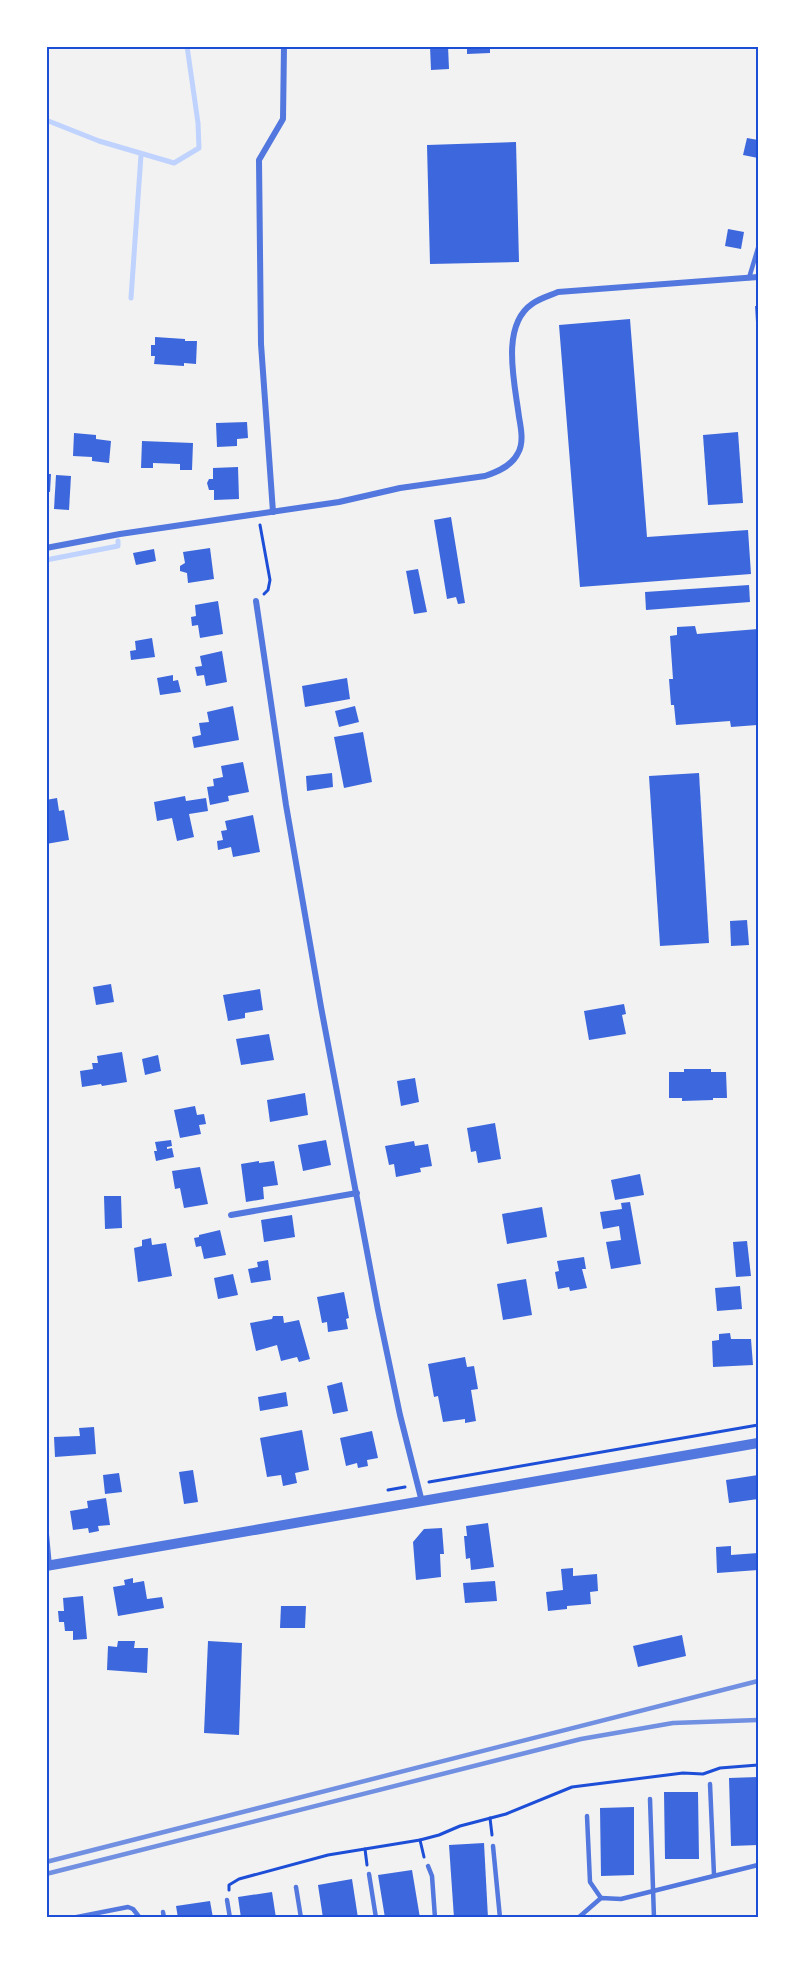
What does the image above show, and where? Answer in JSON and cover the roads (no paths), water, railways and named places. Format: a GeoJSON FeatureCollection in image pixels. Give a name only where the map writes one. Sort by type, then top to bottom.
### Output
{"type":"FeatureCollection","features":[{"type":"Feature","properties":{"kind":"street"},"geometry":{"type":"LineString","coordinates":[[273,512],[261,344],[259,160],[283,119],[284,46]]}},
{"type":"Feature","properties":{"kind":"street"},"geometry":{"type":"LineString","coordinates":[[46,548],[120,534],[339,502],[400,488],[485,476],[509,465],[519,453],[521,436],[512,338],[518,319],[530,305],[558,292],[759,277]]}},
{"type":"Feature","properties":{"kind":"street"},"geometry":{"type":"LineString","coordinates":[[256,601],[286,805],[321,1007],[400,1415],[422,1502]]}},
{"type":"Feature","properties":{"kind":"street"},"geometry":{"type":"LineString","coordinates":[[231,1215],[357,1193]]}},
{"type":"Feature","properties":{"kind":"street"},"geometry":{"type":"LineString","coordinates":[[46,1534],[48,1566],[759,1443]]}},
{"type":"Feature","properties":{"kind":"lane"},"geometry":{"type":"LineString","coordinates":[[749,278],[759,248]]}},
{"type":"Feature","properties":{"kind":"lane"},"geometry":{"type":"LineString","coordinates":[[710,1784],[714,1875]]}},
{"type":"Feature","properties":{"kind":"lane"},"geometry":{"type":"LineString","coordinates":[[650,1799],[654,1917]]}},
{"type":"Feature","properties":{"kind":"lane"},"geometry":{"type":"LineString","coordinates":[[587,1816],[590,1882],[601,1898]]}},
{"type":"Feature","properties":{"kind":"lane"},"geometry":{"type":"LineString","coordinates":[[493,1846],[501,1917]]}},
{"type":"Feature","properties":{"kind":"lane"},"geometry":{"type":"LineString","coordinates":[[578,1917],[601,1898],[621,1899],[759,1865]]}},
{"type":"Feature","properties":{"kind":"lane"},"geometry":{"type":"LineString","coordinates":[[428,1866],[432,1876],[435,1917]]}},
{"type":"Feature","properties":{"kind":"lane"},"geometry":{"type":"LineString","coordinates":[[369,1874],[376,1917]]}},
{"type":"Feature","properties":{"kind":"lane"},"geometry":{"type":"LineString","coordinates":[[296,1887],[301,1917]]}},
{"type":"Feature","properties":{"kind":"lane"},"geometry":{"type":"LineString","coordinates":[[227,1900],[230,1917]]}},
{"type":"Feature","properties":{"kind":"lane"},"geometry":{"type":"LineString","coordinates":[[72,1917],[128,1907],[140,1917]]}},
{"type":"Feature","properties":{"kind":"waterway"},"geometry":{"type":"LineString","coordinates":[[46,120],[99,141],[174,163],[199,148],[198,123],[187,46]]}},
{"type":"Feature","properties":{"kind":"waterway"},"geometry":{"type":"LineString","coordinates":[[131,298],[141,155]]}},
{"type":"Feature","properties":{"kind":"waterway"},"geometry":{"type":"LineString","coordinates":[[46,560],[118,546],[118,541]]}},
{"type":"Feature","properties":{"kind":"railway"},"geometry":{"type":"LineString","coordinates":[[46,1862],[758,1681]]}},
{"type":"Feature","properties":{"kind":"railway"},"geometry":{"type":"LineString","coordinates":[[46,1874],[581,1739],[673,1723],[758,1720]]}}]}
